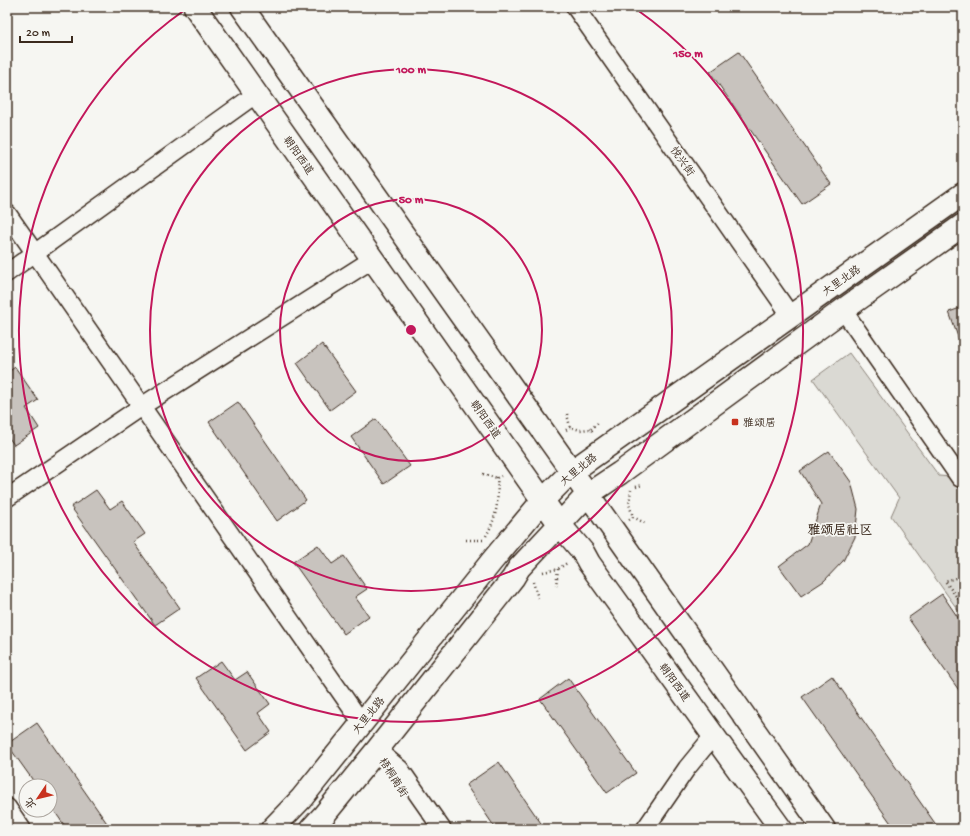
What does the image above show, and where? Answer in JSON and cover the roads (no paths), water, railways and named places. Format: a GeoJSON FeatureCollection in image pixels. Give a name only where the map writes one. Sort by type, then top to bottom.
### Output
{"type":"FeatureCollection","features":[{"type":"Feature","properties":{"kind":"main road","name":"朝阳西道"},"geometry":{"type":"LineString","coordinates":[[195,7],[560,525],[583,552],[589,563],[781,829]]}},
{"type":"Feature","properties":{"kind":"main road"},"geometry":{"type":"LineString","coordinates":[[242,7],[824,829]]}},
{"type":"Feature","properties":{"kind":"main road","name":"大里北路"},"geometry":{"type":"LineString","coordinates":[[272,829],[301,799],[492,560],[543,500],[571,472],[963,194]]}},
{"type":"Feature","properties":{"kind":"main road"},"geometry":{"type":"LineString","coordinates":[[311,829],[377,750],[513,578],[519,568],[588,495],[963,225]]}},
{"type":"Feature","properties":{"kind":"street","name":"悦兴街"},"geometry":{"type":"LineString","coordinates":[[575,7],[791,316]]}},
{"type":"Feature","properties":{"kind":"street"},"geometry":{"type":"LineString","coordinates":[[7,273],[256,94]]}},
{"type":"Feature","properties":{"kind":"street"},"geometry":{"type":"LineString","coordinates":[[7,213],[362,723]]}},
{"type":"Feature","properties":{"kind":"street"},"geometry":{"type":"LineString","coordinates":[[7,498],[142,406],[373,260]]}},
{"type":"Feature","properties":{"kind":"street"},"geometry":{"type":"LineString","coordinates":[[843,310],[960,478],[963,479]]}},
{"type":"Feature","properties":{"kind":"street"},"geometry":{"type":"LineString","coordinates":[[645,829],[688,768],[714,735]]}},
{"type":"Feature","properties":{"kind":"street","name":"梧桐南街"},"geometry":{"type":"LineString","coordinates":[[377,750],[393,777],[429,829]]}},
{"type":"Feature","properties":{"kind":"street","name":"梧桐南街"},"geometry":{"type":"LineString","coordinates":[[377,750],[400,769],[442,829]]}},
{"type":"Feature","properties":{"kind":"street"},"geometry":{"type":"LineString","coordinates":[[7,807],[22,829]]}},
{"type":"Feature","properties":{"kind":"place","name":"雅颂居"},"geometry":{"type":"Point","coordinates":[735,422]}},
{"type":"Feature","properties":{"kind":"district","name":"雅颂居社区"},"geometry":{"type":"Point","coordinates":[840,529]}}]}
